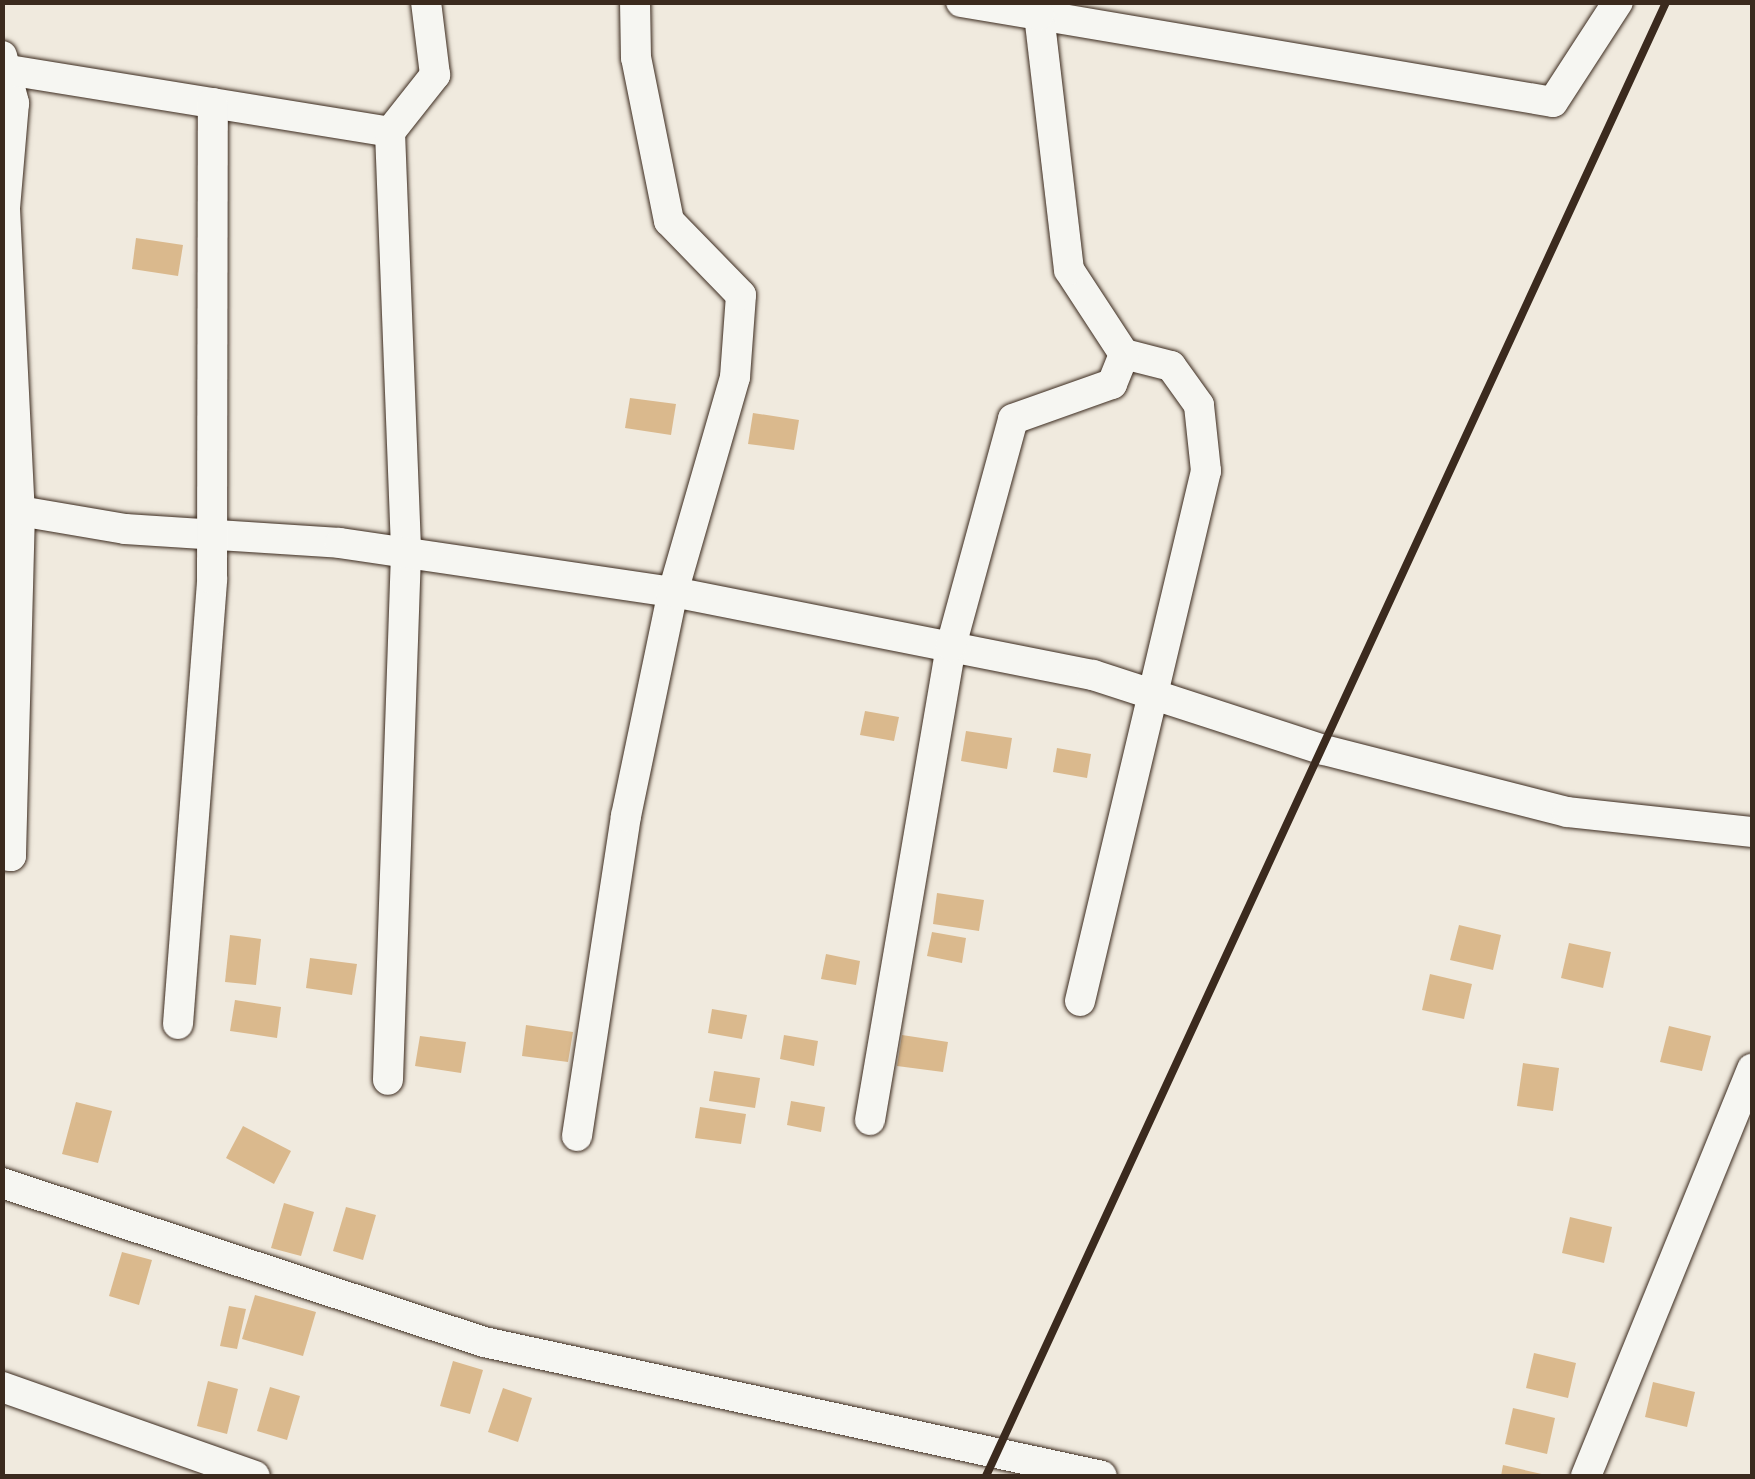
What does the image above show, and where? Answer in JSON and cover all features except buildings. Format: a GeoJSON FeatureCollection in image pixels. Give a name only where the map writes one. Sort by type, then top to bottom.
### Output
{"type":"FeatureCollection","features":[{"type":"Feature","properties":{"kind":"street"},"geometry":{"type":"LineString","coordinates":[[388,1080],[406,553],[390,132],[435,75],[426,2]]}},
{"type":"Feature","properties":{"kind":"street"},"geometry":{"type":"LineString","coordinates":[[577,1136],[626,816],[673,592],[734,378],[741,295],[669,221],[636,58],[635,2]]}},
{"type":"Feature","properties":{"kind":"street"},"geometry":{"type":"LineString","coordinates":[[961,2],[1554,102],[1618,2]]}},
{"type":"Feature","properties":{"kind":"street"},"geometry":{"type":"LineString","coordinates":[[1039,15],[1070,270],[1124,354],[1171,366],[1198,405],[1206,471],[1156,695],[1080,1001]]}},
{"type":"Feature","properties":{"kind":"street"},"geometry":{"type":"LineString","coordinates":[[2,855],[10,856],[11,510],[5,65],[390,132]]}},
{"type":"Feature","properties":{"kind":"street"},"geometry":{"type":"LineString","coordinates":[[178,1024],[212,579],[206,534],[212,103]]}},
{"type":"Feature","properties":{"kind":"street"},"geometry":{"type":"LineString","coordinates":[[870,1120],[951,646],[1012,419],[1112,384],[1124,354]]}},
{"type":"Feature","properties":{"kind":"street"},"geometry":{"type":"LineString","coordinates":[[11,510],[406,553],[673,592],[951,646],[1156,695],[1566,812],[1752,832]]}},
{"type":"Feature","properties":{"kind":"street"},"geometry":{"type":"LineString","coordinates":[[1586,1476],[1752,1068]]}},
{"type":"Feature","properties":{"kind":"street"},"geometry":{"type":"LineString","coordinates":[[2,1184],[484,1342],[1102,1476]]}},
{"type":"Feature","properties":{"kind":"street"},"geometry":{"type":"LineString","coordinates":[[2,1387],[255,1476]]}},
{"type":"Feature","properties":{"kind":"railway"},"geometry":{"type":"LineString","coordinates":[[986,1476],[1666,2]]}}]}
